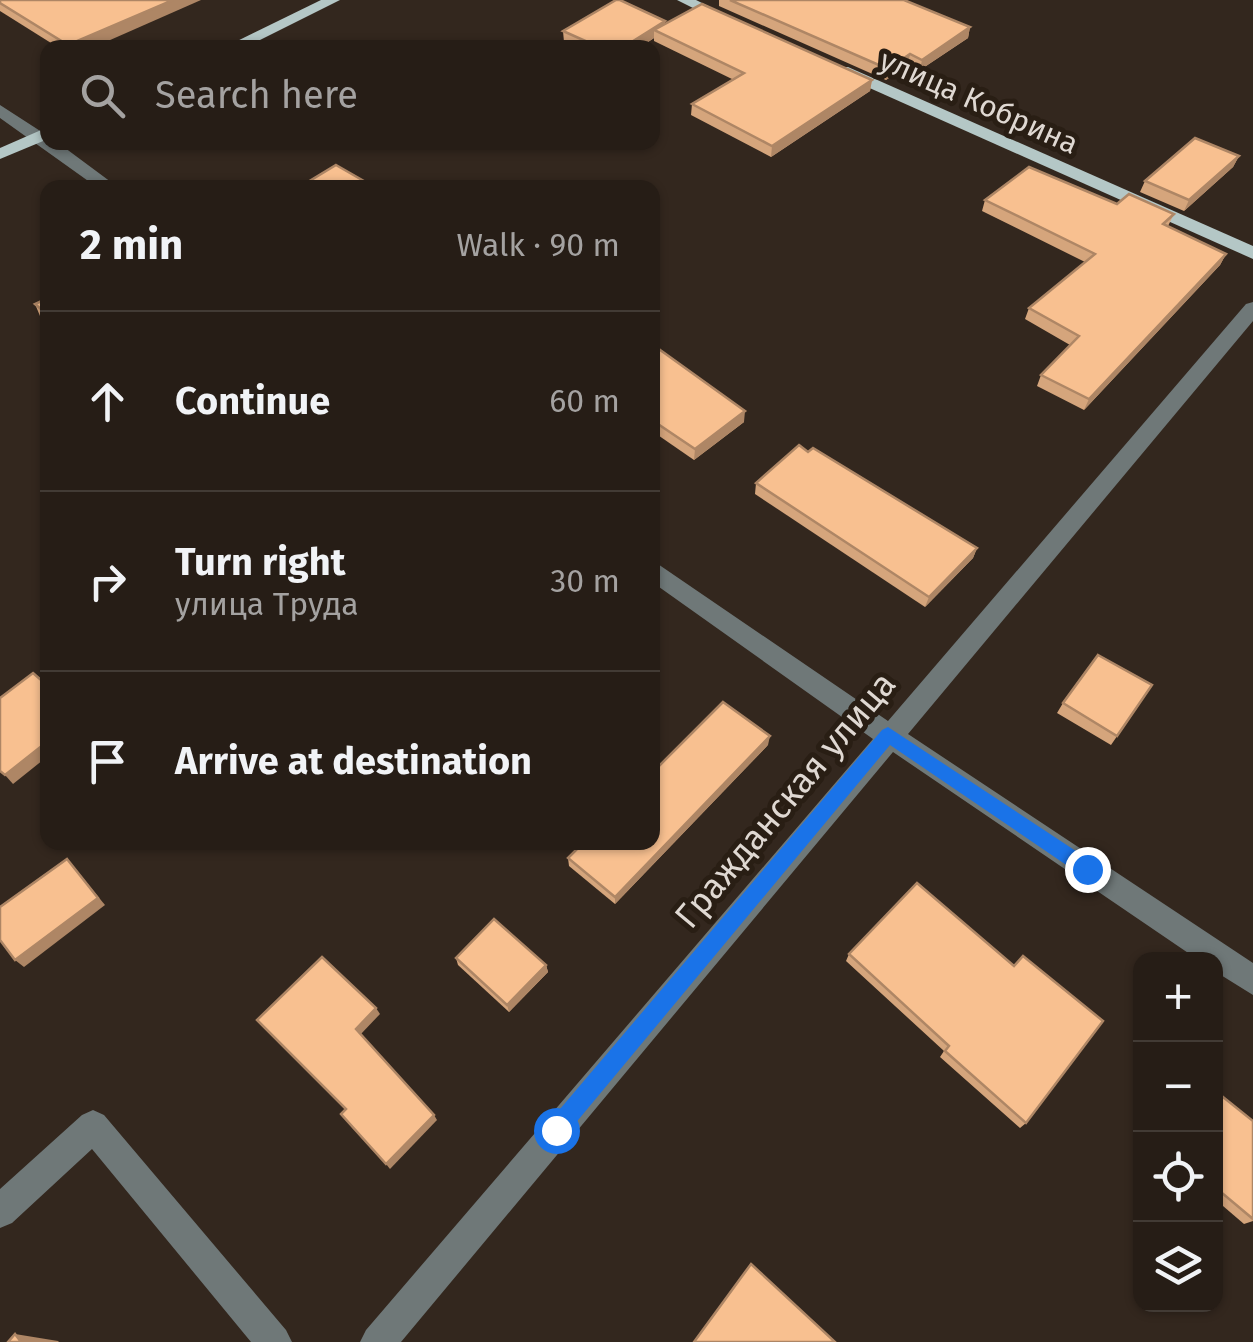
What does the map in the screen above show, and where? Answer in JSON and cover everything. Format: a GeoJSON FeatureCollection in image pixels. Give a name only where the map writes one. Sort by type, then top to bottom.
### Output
{"type":"FeatureCollection","features":[{"type":"Feature","properties":{"kind":"main road"},"geometry":{"type":"LineString","coordinates":[[247,40],[333,0]]}},
{"type":"Feature","properties":{"kind":"main road"},"geometry":{"type":"LineString","coordinates":[[684,0],[737,24]]}},
{"type":"Feature","properties":{"kind":"main road","name":"улица Кобрина"},"geometry":{"type":"LineString","coordinates":[[826,63],[1253,253]]}},
{"type":"Feature","properties":{"kind":"main road"},"geometry":{"type":"LineString","coordinates":[[0,154],[40,135]]}},
{"type":"Feature","properties":{"kind":"street"},"geometry":{"type":"LineString","coordinates":[[0,110],[40,133]]}},
{"type":"Feature","properties":{"kind":"street"},"geometry":{"type":"LineString","coordinates":[[62,150],[100,180]]}},
{"type":"Feature","properties":{"kind":"street","name":"Гражданская улица"},"geometry":{"type":"LineString","coordinates":[[378,1342],[1253,308]]}},
{"type":"Feature","properties":{"kind":"street"},"geometry":{"type":"LineString","coordinates":[[660,575],[888,735],[1253,980]]}},
{"type":"Feature","properties":{"kind":"street"},"geometry":{"type":"LineString","coordinates":[[0,1212],[94,1126],[274,1342]]}},
{"type":"Feature","properties":{"kind":"building"},"geometry":{"type":"Polygon","coordinates":[[[173,0],[80,40],[60,40],[0,3],[173,0]]]}},
{"type":"Feature","properties":{"kind":"building"},"geometry":{"type":"Polygon","coordinates":[[[616,0],[665,21],[635,40],[583,40],[563,31],[616,0]]]}},
{"type":"Feature","properties":{"kind":"building"},"geometry":{"type":"Polygon","coordinates":[[[730,0],[904,0],[970,27],[922,60],[910,54],[888,69],[730,0]]]}},
{"type":"Feature","properties":{"kind":"building"},"geometry":{"type":"Polygon","coordinates":[[[702,4],[872,80],[772,146],[692,104],[744,73],[654,30],[702,4]]]}},
{"type":"Feature","properties":{"kind":"building"},"geometry":{"type":"Polygon","coordinates":[[[1195,138],[1239,156],[1189,200],[1145,181],[1195,138]]]}},
{"type":"Feature","properties":{"kind":"building"},"geometry":{"type":"Polygon","coordinates":[[[336,165],[362,180],[311,180],[336,165]]]}},
{"type":"Feature","properties":{"kind":"building"},"geometry":{"type":"Polygon","coordinates":[[[1029,167],[1117,204],[1129,194],[1174,214],[1163,224],[1226,254],[1089,399],[1041,375],[1079,336],[1029,308],[1095,254],[985,200],[1029,167]]]}},
{"type":"Feature","properties":{"kind":"building"},"geometry":{"type":"Polygon","coordinates":[[[660,350],[745,411],[695,449],[660,425],[660,350]]]}},
{"type":"Feature","properties":{"kind":"building"},"geometry":{"type":"Polygon","coordinates":[[[799,445],[808,452],[813,448],[977,548],[929,597],[756,483],[799,445]]]}},
{"type":"Feature","properties":{"kind":"building"},"geometry":{"type":"Polygon","coordinates":[[[1098,655],[1152,685],[1117,736],[1063,703],[1098,655]]]}},
{"type":"Feature","properties":{"kind":"building"},"geometry":{"type":"Polygon","coordinates":[[[33,673],[40,679],[40,747],[5,775],[0,771],[0,698],[33,673]]]}},
{"type":"Feature","properties":{"kind":"building"},"geometry":{"type":"Polygon","coordinates":[[[723,702],[770,736],[615,897],[568,858],[576,850],[660,850],[660,765],[723,702]]]}},
{"type":"Feature","properties":{"kind":"building"},"geometry":{"type":"Polygon","coordinates":[[[67,859],[98,898],[15,960],[0,940],[0,907],[67,859]]]}},
{"type":"Feature","properties":{"kind":"building"},"geometry":{"type":"Polygon","coordinates":[[[917,883],[1014,966],[1023,956],[1103,1021],[1026,1123],[945,1051],[949,1046],[849,954],[917,883]]]}},
{"type":"Feature","properties":{"kind":"building"},"geometry":{"type":"Polygon","coordinates":[[[494,919],[546,965],[507,1005],[456,958],[494,919]]]}},
{"type":"Feature","properties":{"kind":"building"},"geometry":{"type":"Polygon","coordinates":[[[322,957],[376,1008],[356,1029],[434,1115],[386,1164],[341,1114],[346,1109],[257,1020],[322,957]]]}},
{"type":"Feature","properties":{"kind":"building"},"geometry":{"type":"Polygon","coordinates":[[[1223,1097],[1253,1121],[1253,1219],[1223,1194],[1223,1097]]]}},
{"type":"Feature","properties":{"kind":"building"},"geometry":{"type":"Polygon","coordinates":[[[751,1264],[835,1342],[694,1342],[751,1264]]]}},
{"type":"Feature","properties":{"kind":"route"},"geometry":{"type":"LineString","coordinates":[[556,1130],[888,735],[1087,869]]}}]}
